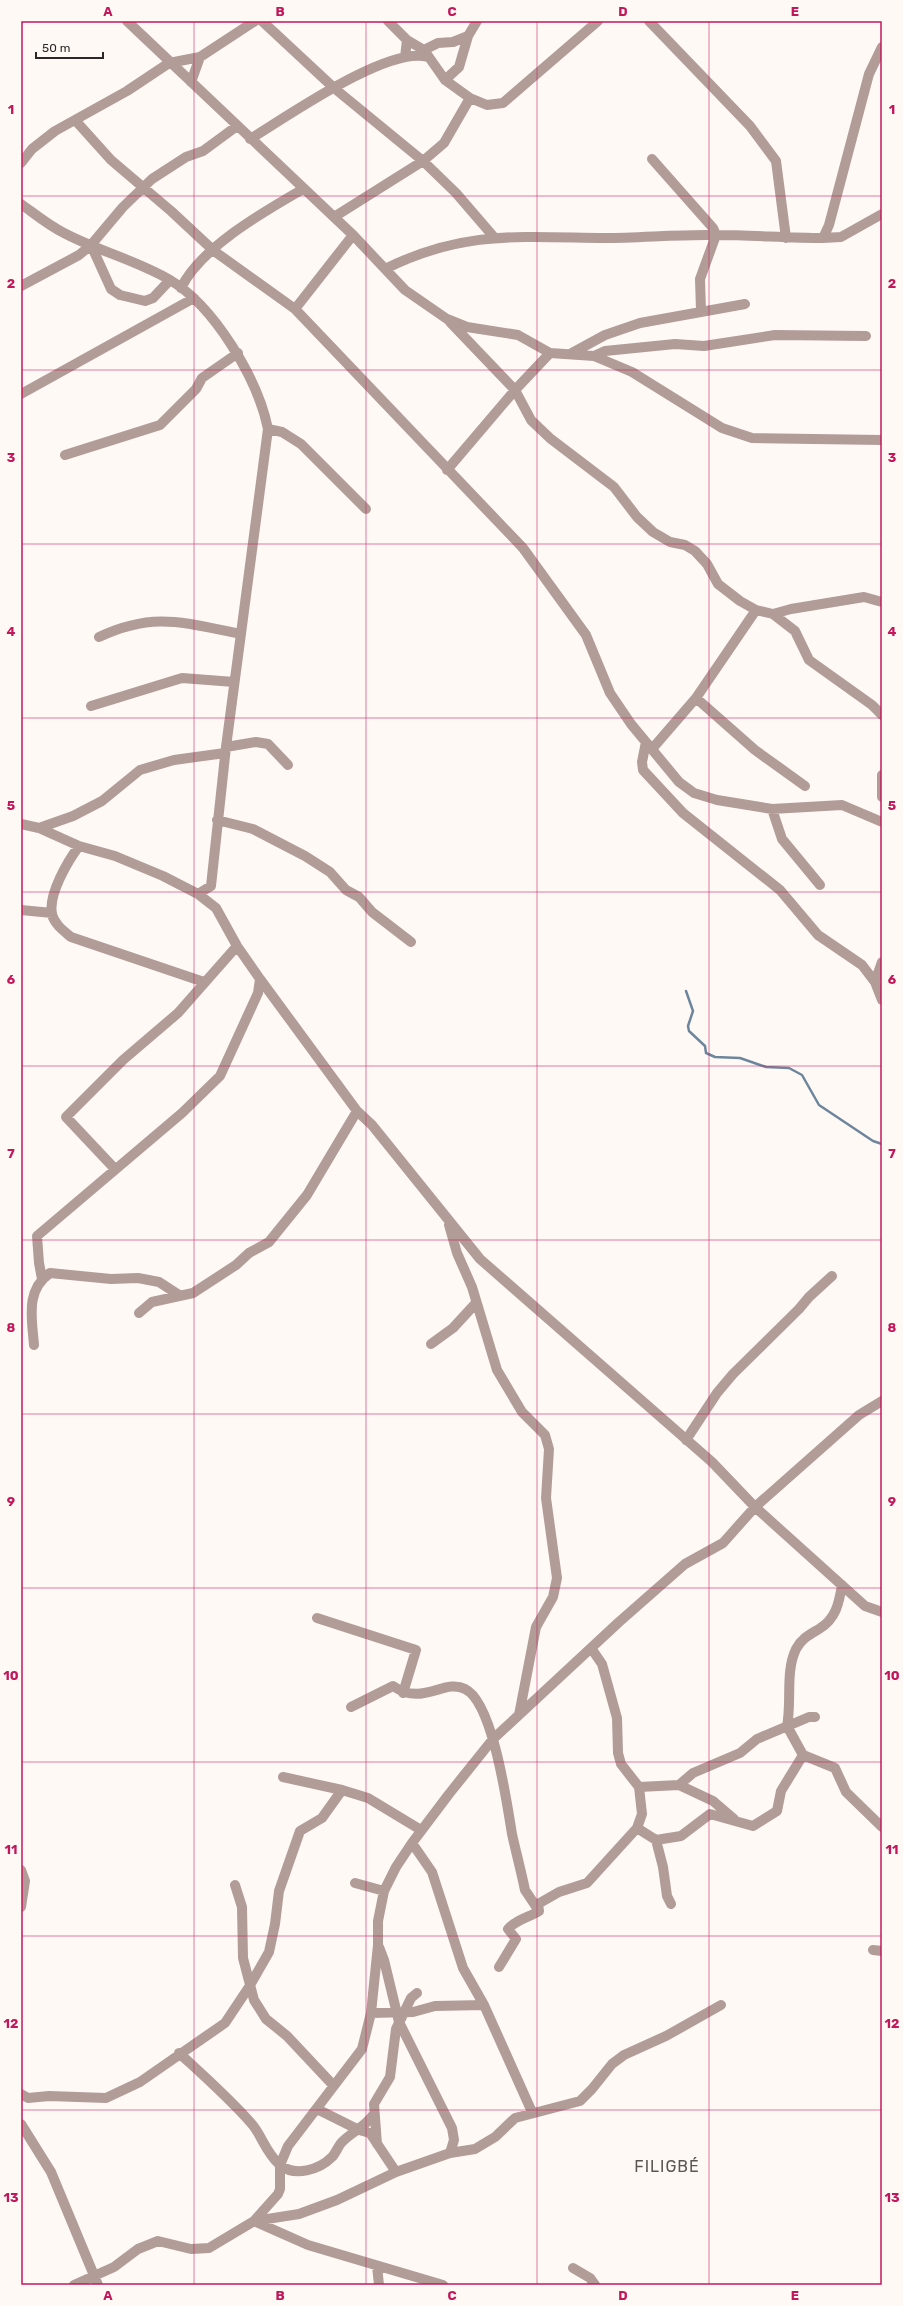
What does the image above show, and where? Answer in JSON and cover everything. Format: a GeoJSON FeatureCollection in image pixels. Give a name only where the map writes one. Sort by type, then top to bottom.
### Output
{"type":"FeatureCollection","features":[{"type":"Feature","properties":{"kind":"street"},"geometry":{"type":"LineString","coordinates":[[127,21],[169,63],[353,235],[405,290],[447,319],[515,390],[531,420],[551,440],[614,487],[637,517],[653,532],[670,542],[685,544],[695,551],[706,564],[718,584],[740,601],[756,610],[773,614],[795,631],[809,660],[872,705],[882,715]]}},
{"type":"Feature","properties":{"kind":"street"},"geometry":{"type":"LineString","coordinates":[[21,163],[32,149],[55,130],[127,92],[169,63],[200,57],[255,21]]}},
{"type":"Feature","properties":{"kind":"street"},"geometry":{"type":"LineString","coordinates":[[262,21],[334,88],[423,161],[456,193],[493,236]]}},
{"type":"Feature","properties":{"kind":"street"},"geometry":{"type":"LineString","coordinates":[[388,21],[407,40],[426,54],[445,80],[470,98],[487,105],[503,104],[598,21]]}},
{"type":"Feature","properties":{"kind":"street"},"geometry":{"type":"LineString","coordinates":[[445,80],[459,66],[468,36],[477,21]]}},
{"type":"Feature","properties":{"kind":"street"},"geometry":{"type":"LineString","coordinates":[[649,21],[750,126],[776,161],[786,238]]}},
{"type":"Feature","properties":{"kind":"street"},"geometry":{"type":"LineString","coordinates":[[250,139],[334,88],[379,64],[405,57],[426,54],[438,43],[453,42],[468,36]]}},
{"type":"Feature","properties":{"kind":"street"},"geometry":{"type":"LineString","coordinates":[[405,57],[407,40]]}},
{"type":"Feature","properties":{"kind":"street"},"geometry":{"type":"LineString","coordinates":[[822,238],[829,225],[869,74],[882,47]]}},
{"type":"Feature","properties":{"kind":"street"},"geometry":{"type":"LineString","coordinates":[[191,82],[200,57]]}},
{"type":"Feature","properties":{"kind":"street"},"geometry":{"type":"LineString","coordinates":[[334,217],[423,161],[444,143],[470,98]]}},
{"type":"Feature","properties":{"kind":"street"},"geometry":{"type":"LineString","coordinates":[[74,120],[111,160],[171,211],[214,251],[295,309],[523,548],[586,635],[610,693],[679,782],[694,793],[716,800],[772,809],[842,806],[882,822]]}},
{"type":"Feature","properties":{"kind":"street"},"geometry":{"type":"LineString","coordinates":[[21,286],[79,255],[91,245],[123,207],[143,188],[186,157],[203,151],[237,126]]}},
{"type":"Feature","properties":{"kind":"street"},"geometry":{"type":"LineString","coordinates":[[652,159],[713,228],[716,234],[700,279],[701,311]]}},
{"type":"Feature","properties":{"kind":"street"},"geometry":{"type":"LineString","coordinates":[[181,288],[201,261],[255,217],[303,189]]}},
{"type":"Feature","properties":{"kind":"street"},"geometry":{"type":"LineString","coordinates":[[21,204],[47,223],[91,245],[139,264],[170,280],[194,298],[238,353],[265,416],[268,429],[225,750],[211,886],[216,908],[237,946],[357,1111],[372,1125],[480,1259],[712,1462],[754,1508],[865,1606],[882,1612]]}},
{"type":"Feature","properties":{"kind":"street"},"geometry":{"type":"LineString","coordinates":[[385,268],[424,251],[450,243],[493,236],[605,238],[716,234],[786,238],[841,237],[882,214]]}},
{"type":"Feature","properties":{"kind":"street"},"geometry":{"type":"LineString","coordinates":[[295,309],[353,235]]}},
{"type":"Feature","properties":{"kind":"street"},"geometry":{"type":"LineString","coordinates":[[91,245],[111,290],[120,295],[145,302],[153,298],[170,280]]}},
{"type":"Feature","properties":{"kind":"street"},"geometry":{"type":"LineString","coordinates":[[21,394],[194,298]]}},
{"type":"Feature","properties":{"kind":"street"},"geometry":{"type":"LineString","coordinates":[[572,353],[605,335],[640,323],[701,311],[716,311],[745,304]]}},
{"type":"Feature","properties":{"kind":"street"},"geometry":{"type":"LineString","coordinates":[[447,319],[467,327],[518,335],[550,353],[572,353],[594,356],[632,372],[722,428],[752,438],[882,440]]}},
{"type":"Feature","properties":{"kind":"street"},"geometry":{"type":"LineString","coordinates":[[594,356],[605,351],[675,344],[704,346],[775,335],[866,336]]}},
{"type":"Feature","properties":{"kind":"street"},"geometry":{"type":"LineString","coordinates":[[65,455],[160,425],[196,389],[202,378],[238,353]]}},
{"type":"Feature","properties":{"kind":"street"},"geometry":{"type":"LineString","coordinates":[[447,470],[515,390],[550,353]]}},
{"type":"Feature","properties":{"kind":"street"},"geometry":{"type":"LineString","coordinates":[[268,429],[282,432],[301,444],[366,509]]}},
{"type":"Feature","properties":{"kind":"street"},"geometry":{"type":"LineString","coordinates":[[773,614],[791,609],[864,597],[882,602]]}},
{"type":"Feature","properties":{"kind":"street"},"geometry":{"type":"LineString","coordinates":[[756,610],[696,698],[649,745],[642,762],[643,770],[683,813],[780,890],[818,935],[862,965],[875,982],[882,1000]]}},
{"type":"Feature","properties":{"kind":"street"},"geometry":{"type":"LineString","coordinates":[[99,638],[118,628],[141,622],[171,621],[241,634]]}},
{"type":"Feature","properties":{"kind":"street"},"geometry":{"type":"LineString","coordinates":[[91,706],[182,678],[234,682]]}},
{"type":"Feature","properties":{"kind":"street"},"geometry":{"type":"LineString","coordinates":[[696,698],[755,750],[806,786]]}},
{"type":"Feature","properties":{"kind":"street"},"geometry":{"type":"LineString","coordinates":[[39,828],[73,816],[102,801],[140,770],[174,760],[256,742],[268,744],[288,765]]}},
{"type":"Feature","properties":{"kind":"street"},"geometry":{"type":"LineString","coordinates":[[882,775],[882,797]]}},
{"type":"Feature","properties":{"kind":"street"},"geometry":{"type":"LineString","coordinates":[[772,809],[782,839],[820,885]]}},
{"type":"Feature","properties":{"kind":"street"},"geometry":{"type":"LineString","coordinates":[[217,820],[253,829],[305,856],[330,872],[346,890],[359,897],[372,912],[411,942]]}},
{"type":"Feature","properties":{"kind":"street"},"geometry":{"type":"LineString","coordinates":[[21,824],[39,828],[79,846],[115,856],[163,876],[198,894],[216,908]]}},
{"type":"Feature","properties":{"kind":"street"},"geometry":{"type":"LineString","coordinates":[[79,846],[66,864],[55,892],[52,914],[58,926],[71,937],[204,982]]}},
{"type":"Feature","properties":{"kind":"street"},"geometry":{"type":"LineString","coordinates":[[198,894],[211,886]]}},
{"type":"Feature","properties":{"kind":"street"},"geometry":{"type":"LineString","coordinates":[[21,910],[52,914]]}},
{"type":"Feature","properties":{"kind":"street"},"geometry":{"type":"LineString","coordinates":[[114,1168],[66,1117],[123,1060],[178,1013],[237,946]]}},
{"type":"Feature","properties":{"kind":"street"},"geometry":{"type":"LineString","coordinates":[[875,982],[882,962]]}},
{"type":"Feature","properties":{"kind":"street"},"geometry":{"type":"LineString","coordinates":[[42,1279],[37,1236],[114,1168],[182,1113],[220,1076],[258,993],[260,979]]}},
{"type":"Feature","properties":{"kind":"street"},"geometry":{"type":"LineString","coordinates":[[139,1313],[152,1302],[193,1293],[236,1265],[249,1253],[269,1242],[307,1195],[357,1111]]}},
{"type":"Feature","properties":{"kind":"street"},"geometry":{"type":"LineString","coordinates":[[448,1221],[497,1370],[522,1412],[545,1434],[549,1449],[546,1498],[557,1578],[552,1597],[536,1627],[519,1715]]}},
{"type":"Feature","properties":{"kind":"street"},"geometry":{"type":"LineString","coordinates":[[34,1345],[31,1305],[34,1291],[42,1279],[50,1273],[111,1279],[138,1278],[159,1282],[179,1295]]}},
{"type":"Feature","properties":{"kind":"street"},"geometry":{"type":"LineString","coordinates":[[686,1440],[717,1393],[733,1374],[799,1309],[809,1297],[832,1276]]}},
{"type":"Feature","properties":{"kind":"street"},"geometry":{"type":"LineString","coordinates":[[431,1344],[453,1328],[476,1303]]}},
{"type":"Feature","properties":{"kind":"street"},"geometry":{"type":"LineString","coordinates":[[74,2285],[96,2281],[138,2249],[158,2241],[191,2249],[209,2248],[254,2221],[278,2194],[280,2165],[288,2146],[362,2049],[371,2013],[378,1945],[378,1921],[384,1891],[396,1867],[421,1830],[494,1739],[591,1648],[685,1564],[723,1543],[754,1508],[859,1415],[882,1402]]}},
{"type":"Feature","properties":{"kind":"street"},"geometry":{"type":"LineString","coordinates":[[842,1585],[839,1604],[834,1616],[820,1628],[804,1637],[796,1649],[791,1664],[790,1710],[787,1726],[803,1755],[835,1768],[846,1792],[882,1827]]}},
{"type":"Feature","properties":{"kind":"street"},"geometry":{"type":"LineString","coordinates":[[317,1618],[416,1650],[403,1693]]}},
{"type":"Feature","properties":{"kind":"street"},"geometry":{"type":"LineString","coordinates":[[539,1911],[538,1904],[560,1892],[587,1883],[637,1828],[642,1814],[639,1787],[621,1764],[618,1753],[617,1718],[602,1664],[591,1648]]}},
{"type":"Feature","properties":{"kind":"street"},"geometry":{"type":"LineString","coordinates":[[351,1707],[393,1686],[403,1693],[416,1695],[452,1687],[465,1688],[474,1696],[494,1739],[525,1890],[539,1911]]}},
{"type":"Feature","properties":{"kind":"street"},"geometry":{"type":"LineString","coordinates":[[679,1785],[693,1773],[719,1760],[740,1753],[757,1739],[787,1726],[815,1717]]}},
{"type":"Feature","properties":{"kind":"street"},"geometry":{"type":"LineString","coordinates":[[637,1828],[656,1840],[681,1836],[710,1814],[753,1826],[778,1811],[781,1791],[803,1755]]}},
{"type":"Feature","properties":{"kind":"street"},"geometry":{"type":"LineString","coordinates":[[283,1777],[342,1790],[368,1798],[421,1830]]}},
{"type":"Feature","properties":{"kind":"street"},"geometry":{"type":"LineString","coordinates":[[639,1787],[679,1785],[713,1801],[739,1823]]}},
{"type":"Feature","properties":{"kind":"street"},"geometry":{"type":"LineString","coordinates":[[21,2094],[28,2098],[49,2096],[106,2098],[140,2082],[179,2053],[225,2023],[249,1987],[269,1952],[276,1924],[279,1891],[300,1831],[322,1818],[342,1790]]}},
{"type":"Feature","properties":{"kind":"street"},"geometry":{"type":"LineString","coordinates":[[656,1840],[663,1867],[667,1896],[672,1904]]}},
{"type":"Feature","properties":{"kind":"street"},"geometry":{"type":"LineString","coordinates":[[412,1843],[432,1872],[464,1968],[484,2005],[532,2112]]}},
{"type":"Feature","properties":{"kind":"street"},"geometry":{"type":"LineString","coordinates":[[21,1870],[26,1882],[21,1907]]}},
{"type":"Feature","properties":{"kind":"street"},"geometry":{"type":"LineString","coordinates":[[355,1883],[384,1891]]}},
{"type":"Feature","properties":{"kind":"street"},"geometry":{"type":"LineString","coordinates":[[235,1885],[242,1907],[243,1958],[249,1987],[254,2000],[266,2019],[287,2036],[334,2085]]}},
{"type":"Feature","properties":{"kind":"street"},"geometry":{"type":"LineString","coordinates":[[499,1967],[516,1939],[508,1929],[513,1923],[539,1911]]}},
{"type":"Feature","properties":{"kind":"street"},"geometry":{"type":"LineString","coordinates":[[378,1945],[384,1960],[400,2016],[452,2128],[454,2140],[450,2153]]}},
{"type":"Feature","properties":{"kind":"street"},"geometry":{"type":"LineString","coordinates":[[378,2144],[374,2104],[390,2077],[392,2044],[400,2016],[417,1993]]}},
{"type":"Feature","properties":{"kind":"street"},"geometry":{"type":"LineString","coordinates":[[371,2013],[400,2016],[435,2006],[484,2005]]}},
{"type":"Feature","properties":{"kind":"street"},"geometry":{"type":"LineString","coordinates":[[254,2221],[299,2214],[337,2200],[396,2172],[450,2153],[475,2149],[495,2137],[515,2118],[532,2112],[580,2101],[592,2089],[612,2064],[624,2054],[666,2036],[721,2005]]}},
{"type":"Feature","properties":{"kind":"street"},"geometry":{"type":"LineString","coordinates":[[179,2053],[233,2102],[254,2126],[263,2146],[280,2165],[290,2170],[304,2172],[318,2166],[332,2157],[342,2142],[359,2130],[374,2114]]}},
{"type":"Feature","properties":{"kind":"street"},"geometry":{"type":"LineString","coordinates":[[317,2109],[359,2130],[370,2133],[396,2172]]}},
{"type":"Feature","properties":{"kind":"street"},"geometry":{"type":"LineString","coordinates":[[21,2124],[51,2172],[96,2281]]}},
{"type":"Feature","properties":{"kind":"street"},"geometry":{"type":"LineString","coordinates":[[254,2221],[308,2244],[443,2285]]}},
{"type":"Feature","properties":{"kind":"street"},"geometry":{"type":"LineString","coordinates":[[377,2266],[379,2285]]}},
{"type":"Feature","properties":{"kind":"street"},"geometry":{"type":"LineString","coordinates":[[573,2268],[590,2278],[595,2285]]}},
{"type":"Feature","properties":{"kind":"waterway"},"geometry":{"type":"LineString","coordinates":[[686,991],[693,1011],[688,1026],[689,1031],[705,1046],[706,1053],[715,1057],[740,1058],[766,1067],[789,1068],[802,1075],[819,1105],[873,1141],[882,1144]]}},
{"type":"Feature","properties":{"kind":"district","name":"FILIGBÉ"},"geometry":{"type":"Point","coordinates":[667,2166]}}]}
